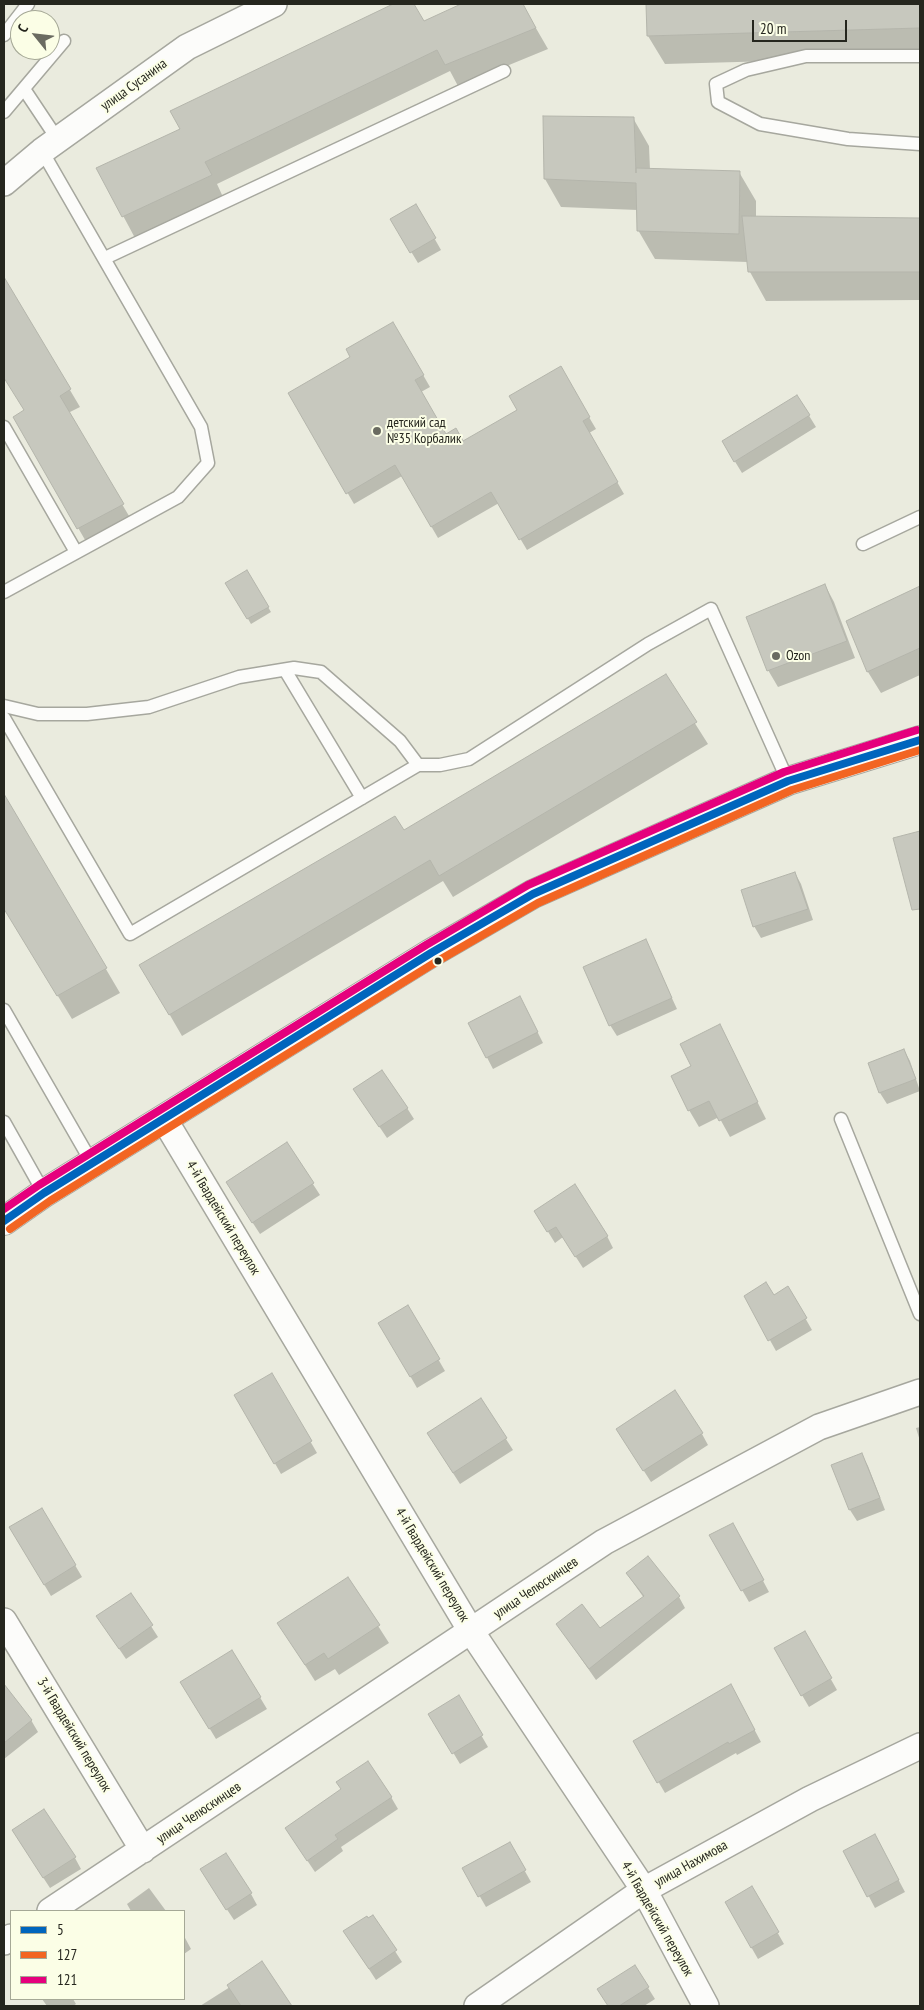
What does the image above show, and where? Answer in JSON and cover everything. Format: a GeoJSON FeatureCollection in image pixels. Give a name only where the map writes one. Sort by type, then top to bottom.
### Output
{"type":"FeatureCollection","features":[{"type":"Feature","properties":{"kind":"main road"},"geometry":{"type":"LineString","coordinates":[[4,1221],[92,1163],[432,953],[533,894],[788,781],[920,740]]}},
{"type":"Feature","properties":{"kind":"street","name":"улица Сусанина"},"geometry":{"type":"LineString","coordinates":[[4,183],[50,145],[187,47],[274,4]]}},
{"type":"Feature","properties":{"kind":"street","name":"4-й Гвардейский переулок"},"geometry":{"type":"LineString","coordinates":[[164,1119],[471,1631],[644,1890],[706,2006]]}},
{"type":"Feature","properties":{"kind":"street","name":"улица Челюскинцев"},"geometry":{"type":"LineString","coordinates":[[52,1910],[604,1542],[810,1432],[920,1392]]}},
{"type":"Feature","properties":{"kind":"street","name":"3-й Гвардейский переулок"},"geometry":{"type":"LineString","coordinates":[[4,1621],[143,1850]]}},
{"type":"Feature","properties":{"kind":"street","name":"улица Нахимова"},"geometry":{"type":"LineString","coordinates":[[477,2006],[644,1890],[810,1799],[920,1746]]}},
{"type":"Feature","properties":{"kind":"lane"},"geometry":{"type":"LineString","coordinates":[[4,35],[28,4]]}},
{"type":"Feature","properties":{"kind":"lane"},"geometry":{"type":"LineString","coordinates":[[4,112],[64,41]]}},
{"type":"Feature","properties":{"kind":"lane"},"geometry":{"type":"LineString","coordinates":[[920,56],[806,56],[746,70],[716,84],[718,102],[760,124],[848,140],[920,144]]}},
{"type":"Feature","properties":{"kind":"lane"},"geometry":{"type":"LineString","coordinates":[[105,258],[504,72]]}},
{"type":"Feature","properties":{"kind":"lane"},"geometry":{"type":"LineString","coordinates":[[4,592],[178,497],[208,463],[201,427],[105,258],[24,89]]}},
{"type":"Feature","properties":{"kind":"lane"},"geometry":{"type":"LineString","coordinates":[[4,427],[76,552]]}},
{"type":"Feature","properties":{"kind":"lane"},"geometry":{"type":"LineString","coordinates":[[863,544],[920,517]]}},
{"type":"Feature","properties":{"kind":"lane"},"geometry":{"type":"LineString","coordinates":[[4,718],[130,934],[418,765],[440,765],[469,759],[648,644],[711,609],[788,781]]}},
{"type":"Feature","properties":{"kind":"lane"},"geometry":{"type":"LineString","coordinates":[[4,706],[38,714],[87,714],[149,707],[239,677],[294,668],[321,672],[400,741],[418,765]]}},
{"type":"Feature","properties":{"kind":"lane"},"geometry":{"type":"LineString","coordinates":[[285,670],[362,798]]}},
{"type":"Feature","properties":{"kind":"lane"},"geometry":{"type":"LineString","coordinates":[[4,1010],[92,1163]]}},
{"type":"Feature","properties":{"kind":"lane"},"geometry":{"type":"LineString","coordinates":[[841,1120],[920,1314]]}},
{"type":"Feature","properties":{"kind":"lane"},"geometry":{"type":"LineString","coordinates":[[4,1122],[44,1193]]}},
{"type":"Feature","properties":{"kind":"building"},"geometry":{"type":"Polygon","coordinates":[[[393,4],[414,4],[424,21],[461,4],[523,4],[536,28],[445,65],[437,50],[205,162],[212,175],[122,217],[96,168],[180,129],[170,111],[393,4]]]}},
{"type":"Feature","properties":{"kind":"building"},"geometry":{"type":"Polygon","coordinates":[[[646,4],[920,4],[920,28],[647,36],[646,4]]]}},
{"type":"Feature","properties":{"kind":"building"},"geometry":{"type":"Polygon","coordinates":[[[543,116],[634,117],[636,173],[636,168],[740,171],[739,234],[637,231],[636,183],[544,179],[543,116]]]}},
{"type":"Feature","properties":{"kind":"building"},"geometry":{"type":"Polygon","coordinates":[[[416,204],[436,238],[410,253],[390,219],[416,204]]]}},
{"type":"Feature","properties":{"kind":"building"},"geometry":{"type":"Polygon","coordinates":[[[742,216],[920,218],[920,272],[748,272],[742,216]]]}},
{"type":"Feature","properties":{"kind":"building"},"geometry":{"type":"Polygon","coordinates":[[[4,277],[71,389],[60,396],[124,504],[77,529],[13,417],[24,410],[4,378],[4,277]]]}},
{"type":"Feature","properties":{"kind":"building","name":"детский сад №35 Корбалик"},"geometry":{"type":"Polygon","coordinates":[[[393,322],[424,375],[415,380],[446,434],[456,428],[463,441],[517,410],[509,396],[561,366],[590,417],[583,421],[618,482],[519,540],[491,492],[431,527],[395,465],[346,494],[288,393],[350,357],[346,349],[393,322]]]}},
{"type":"Feature","properties":{"kind":"building"},"geometry":{"type":"Polygon","coordinates":[[[797,395],[810,415],[734,462],[722,441],[797,395]]]}},
{"type":"Feature","properties":{"kind":"building"},"geometry":{"type":"Polygon","coordinates":[[[247,570],[269,607],[247,619],[225,583],[247,570]]]}},
{"type":"Feature","properties":{"kind":"building"},"geometry":{"type":"Polygon","coordinates":[[[825,584],[847,641],[767,671],[746,617],[825,584]]]}},
{"type":"Feature","properties":{"kind":"building"},"geometry":{"type":"Polygon","coordinates":[[[920,586],[920,648],[867,672],[846,621],[920,586]]]}},
{"type":"Feature","properties":{"kind":"building"},"geometry":{"type":"Polygon","coordinates":[[[666,674],[697,722],[439,876],[430,860],[169,1015],[139,965],[395,816],[404,830],[666,674]]]}},
{"type":"Feature","properties":{"kind":"building"},"geometry":{"type":"Polygon","coordinates":[[[4,794],[107,968],[57,996],[4,909],[4,794]]]}},
{"type":"Feature","properties":{"kind":"building"},"geometry":{"type":"Polygon","coordinates":[[[920,831],[920,909],[912,910],[893,838],[920,831]]]}},
{"type":"Feature","properties":{"kind":"building"},"geometry":{"type":"Polygon","coordinates":[[[795,872],[808,909],[753,927],[741,890],[795,872]]]}},
{"type":"Feature","properties":{"kind":"building"},"geometry":{"type":"Polygon","coordinates":[[[646,939],[672,998],[609,1026],[583,967],[646,939]]]}},
{"type":"Feature","properties":{"kind":"building"},"geometry":{"type":"Polygon","coordinates":[[[520,996],[538,1032],[486,1058],[468,1023],[520,996]]]}},
{"type":"Feature","properties":{"kind":"building"},"geometry":{"type":"Polygon","coordinates":[[[720,1024],[758,1102],[719,1121],[709,1101],[688,1111],[671,1076],[691,1066],[680,1044],[720,1024]]]}},
{"type":"Feature","properties":{"kind":"building"},"geometry":{"type":"Polygon","coordinates":[[[904,1049],[916,1079],[879,1093],[868,1063],[904,1049]]]}},
{"type":"Feature","properties":{"kind":"building"},"geometry":{"type":"Polygon","coordinates":[[[382,1070],[408,1108],[379,1127],[353,1089],[382,1070]]]}},
{"type":"Feature","properties":{"kind":"building"},"geometry":{"type":"Polygon","coordinates":[[[287,1142],[314,1183],[252,1223],[226,1182],[287,1142]]]}},
{"type":"Feature","properties":{"kind":"building"},"geometry":{"type":"Polygon","coordinates":[[[575,1184],[608,1236],[575,1257],[556,1227],[547,1232],[534,1211],[575,1184]]]}},
{"type":"Feature","properties":{"kind":"building"},"geometry":{"type":"Polygon","coordinates":[[[766,1282],[774,1295],[788,1286],[807,1318],[768,1341],[744,1296],[766,1282]]]}},
{"type":"Feature","properties":{"kind":"building"},"geometry":{"type":"Polygon","coordinates":[[[408,1305],[440,1359],[410,1377],[378,1323],[408,1305]]]}},
{"type":"Feature","properties":{"kind":"building"},"geometry":{"type":"Polygon","coordinates":[[[272,1373],[312,1441],[274,1464],[234,1395],[272,1373]]]}},
{"type":"Feature","properties":{"kind":"building"},"geometry":{"type":"Polygon","coordinates":[[[675,1390],[703,1433],[643,1471],[616,1429],[675,1390]]]}},
{"type":"Feature","properties":{"kind":"building"},"geometry":{"type":"Polygon","coordinates":[[[481,1398],[507,1438],[453,1473],[427,1433],[481,1398]]]}},
{"type":"Feature","properties":{"kind":"building"},"geometry":{"type":"Polygon","coordinates":[[[862,1453],[880,1498],[849,1510],[831,1465],[862,1453]]]}},
{"type":"Feature","properties":{"kind":"building"},"geometry":{"type":"Polygon","coordinates":[[[42,1508],[76,1565],[44,1585],[9,1527],[42,1508]]]}},
{"type":"Feature","properties":{"kind":"building"},"geometry":{"type":"Polygon","coordinates":[[[733,1523],[764,1580],[741,1591],[709,1535],[733,1523]]]}},
{"type":"Feature","properties":{"kind":"building"},"geometry":{"type":"Polygon","coordinates":[[[648,1556],[680,1596],[589,1669],[556,1624],[582,1604],[600,1628],[644,1596],[626,1573],[648,1556]]]}},
{"type":"Feature","properties":{"kind":"building"},"geometry":{"type":"Polygon","coordinates":[[[348,1577],[380,1625],[328,1659],[324,1653],[305,1665],[277,1623],[348,1577]]]}},
{"type":"Feature","properties":{"kind":"building"},"geometry":{"type":"Polygon","coordinates":[[[131,1593],[153,1625],[119,1649],[96,1616],[131,1593]]]}},
{"type":"Feature","properties":{"kind":"building"},"geometry":{"type":"Polygon","coordinates":[[[805,1631],[832,1678],[801,1696],[774,1648],[805,1631]]]}},
{"type":"Feature","properties":{"kind":"building"},"geometry":{"type":"Polygon","coordinates":[[[232,1650],[261,1697],[209,1729],[180,1682],[232,1650]]]}},
{"type":"Feature","properties":{"kind":"building"},"geometry":{"type":"Polygon","coordinates":[[[4,1684],[32,1720],[4,1743],[4,1684]]]}},
{"type":"Feature","properties":{"kind":"building"},"geometry":{"type":"Polygon","coordinates":[[[731,1684],[755,1730],[729,1744],[728,1742],[657,1783],[633,1741],[731,1684]]]}},
{"type":"Feature","properties":{"kind":"building"},"geometry":{"type":"Polygon","coordinates":[[[459,1695],[483,1735],[452,1754],[428,1714],[459,1695]]]}},
{"type":"Feature","properties":{"kind":"building"},"geometry":{"type":"Polygon","coordinates":[[[368,1761],[392,1797],[335,1835],[338,1839],[307,1861],[285,1828],[341,1789],[336,1782],[368,1761]]]}},
{"type":"Feature","properties":{"kind":"building"},"geometry":{"type":"Polygon","coordinates":[[[44,1809],[76,1857],[43,1878],[12,1830],[44,1809]]]}},
{"type":"Feature","properties":{"kind":"building"},"geometry":{"type":"Polygon","coordinates":[[[875,1834],[899,1880],[867,1897],[843,1851],[875,1834]]]}},
{"type":"Feature","properties":{"kind":"building"},"geometry":{"type":"Polygon","coordinates":[[[510,1842],[526,1870],[478,1897],[462,1868],[510,1842]]]}},
{"type":"Feature","properties":{"kind":"building"},"geometry":{"type":"Polygon","coordinates":[[[226,1853],[252,1893],[226,1910],[200,1869],[226,1853]]]}},
{"type":"Feature","properties":{"kind":"building"},"geometry":{"type":"Polygon","coordinates":[[[752,1886],[779,1932],[751,1948],[725,1902],[752,1886]]]}},
{"type":"Feature","properties":{"kind":"building"},"geometry":{"type":"Polygon","coordinates":[[[373,1915],[397,1950],[369,1969],[343,1931],[367,1916],[368,1918],[373,1915]]]}},
{"type":"Feature","properties":{"kind":"building"},"geometry":{"type":"Polygon","coordinates":[[[262,1961],[292,2006],[241,2006],[227,1985],[262,1961]]]}},
{"type":"Feature","properties":{"kind":"building"},"geometry":{"type":"Polygon","coordinates":[[[635,1965],[649,1987],[619,2006],[608,2006],[597,1989],[635,1965]]]}},
{"type":"Feature","properties":{"kind":"transit line","name":"121"},"geometry":{"type":"LineString","coordinates":[[4,1209],[39,1185],[426,945],[528,885],[784,772],[917,730]]}},
{"type":"Feature","properties":{"kind":"transit line","name":"5"},"geometry":{"type":"LineString","coordinates":[[4,1221],[44,1193],[431,953],[533,894],[788,781],[920,740]]}},
{"type":"Feature","properties":{"kind":"transit line","name":"127"},"geometry":{"type":"LineString","coordinates":[[10,1229],[50,1201],[436,962],[538,903],[792,790],[920,750]]}},
{"type":"Feature","properties":{"kind":"place","name":"детский сад №35 Корбалик"},"geometry":{"type":"Point","coordinates":[377,431]}},
{"type":"Feature","properties":{"kind":"place","name":"Ozon"},"geometry":{"type":"Point","coordinates":[776,656]}}]}
